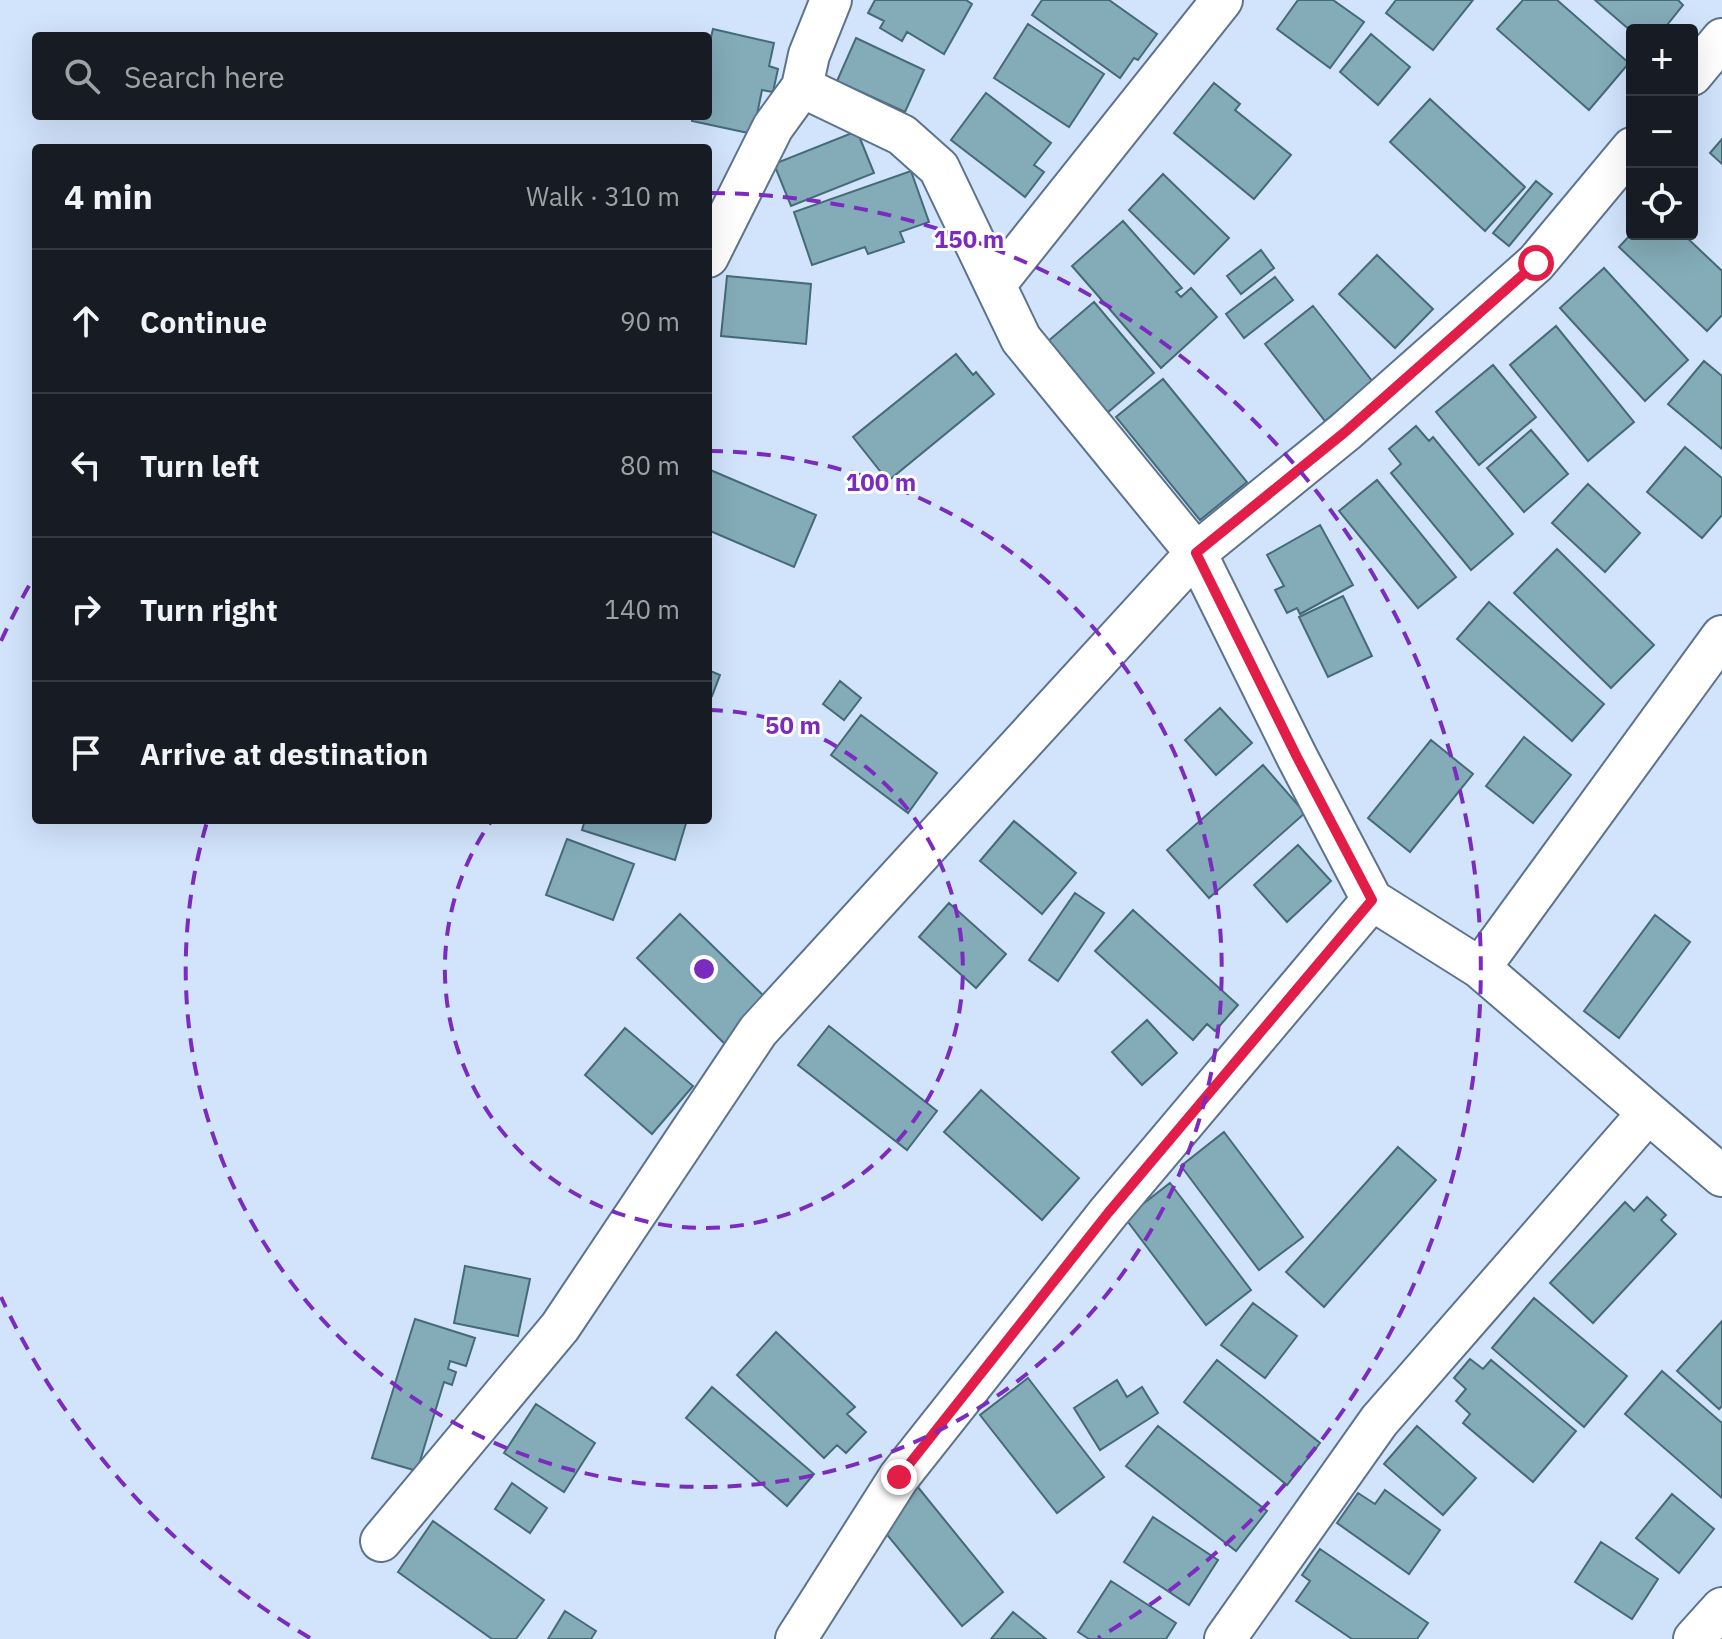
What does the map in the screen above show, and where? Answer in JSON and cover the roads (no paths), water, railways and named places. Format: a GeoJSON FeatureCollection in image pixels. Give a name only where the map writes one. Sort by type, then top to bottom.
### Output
{"type":"FeatureCollection","features":[{"type":"Feature","properties":{"kind":"street"},"geometry":{"type":"LineString","coordinates":[[712,249],[773,127],[802,87],[809,55],[831,0]]}},
{"type":"Feature","properties":{"kind":"street"},"geometry":{"type":"LineString","coordinates":[[995,285],[1222,0]]}},
{"type":"Feature","properties":{"kind":"street"},"geometry":{"type":"LineString","coordinates":[[1698,68],[1722,39]]}},
{"type":"Feature","properties":{"kind":"street"},"geometry":{"type":"LineString","coordinates":[[802,87],[902,135],[939,168],[1021,339],[1196,553],[1372,900],[1480,968],[1648,1113],[1720,1169]]}},
{"type":"Feature","properties":{"kind":"street"},"geometry":{"type":"LineString","coordinates":[[381,1541],[560,1327],[758,1031],[1196,553],[1345,432],[1536,263],[1626,155]]}},
{"type":"Feature","properties":{"kind":"street"},"geometry":{"type":"LineString","coordinates":[[1480,968],[1722,636]]}},
{"type":"Feature","properties":{"kind":"street"},"geometry":{"type":"LineString","coordinates":[[796,1639],[899,1477],[1108,1213],[1372,900]]}},
{"type":"Feature","properties":{"kind":"street"},"geometry":{"type":"LineString","coordinates":[[1225,1639],[1379,1421],[1648,1113]]}},
{"type":"Feature","properties":{"kind":"street"},"geometry":{"type":"LineString","coordinates":[[1694,1639],[1722,1608]]}}]}
